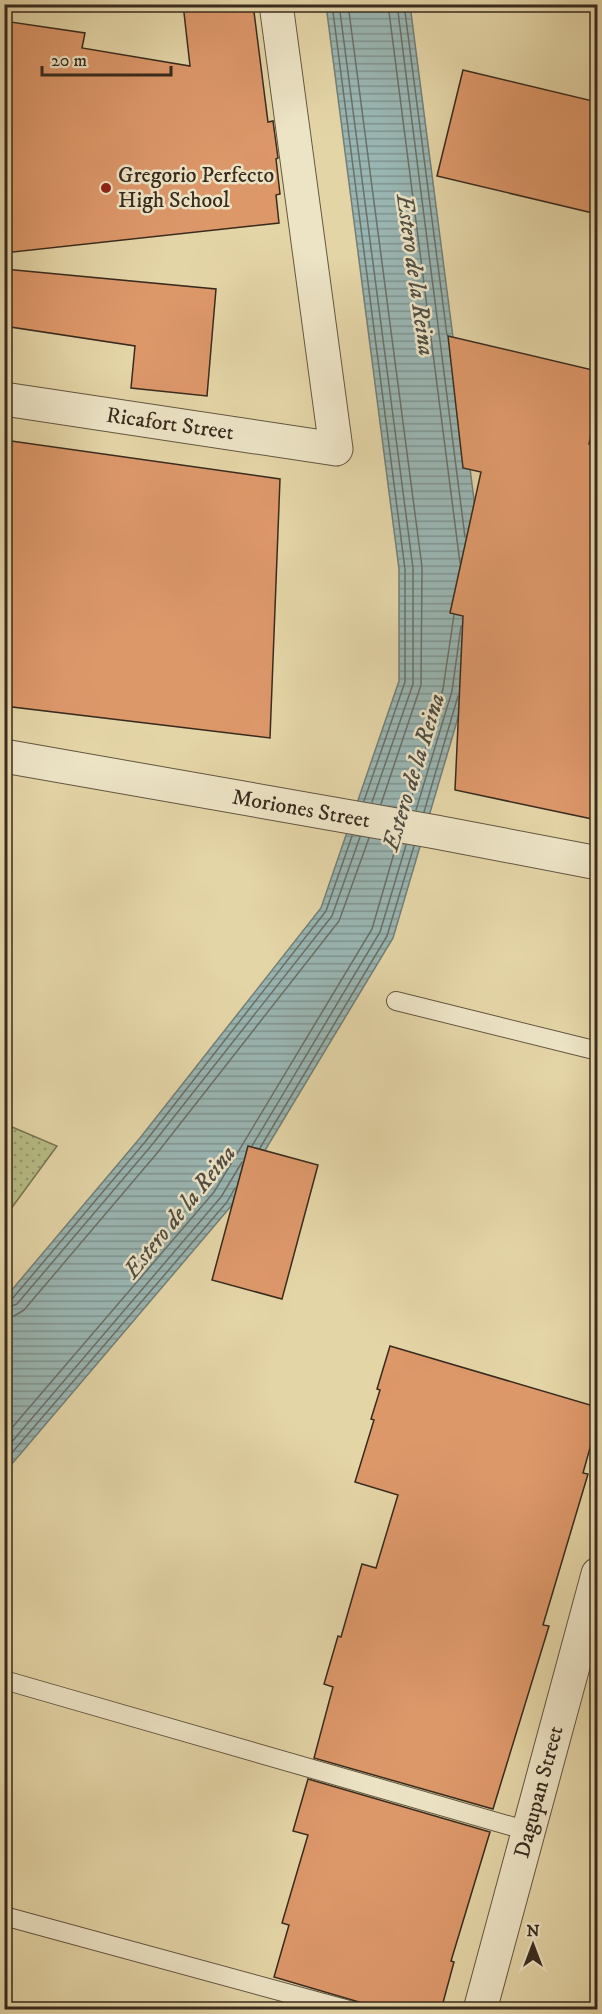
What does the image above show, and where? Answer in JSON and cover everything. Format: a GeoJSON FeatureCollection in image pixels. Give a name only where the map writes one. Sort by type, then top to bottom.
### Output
{"type":"FeatureCollection","features":[{"type":"Feature","properties":{"kind":"street","name":"Ricafort Street"},"geometry":{"type":"LineString","coordinates":[[4,399],[336,448],[276,4]]}},
{"type":"Feature","properties":{"kind":"street","name":"Moriones Street"},"geometry":{"type":"LineString","coordinates":[[4,756],[436,832],[597,863]]}},
{"type":"Feature","properties":{"kind":"street","name":"Dagupan Street"},"geometry":{"type":"LineString","coordinates":[[480,2010],[597,1574]]}},
{"type":"Feature","properties":{"kind":"lane"},"geometry":{"type":"LineString","coordinates":[[396,1001],[597,1051]]}},
{"type":"Feature","properties":{"kind":"lane"},"geometry":{"type":"LineString","coordinates":[[4,1680],[528,1831]]}},
{"type":"Feature","properties":{"kind":"lane"},"geometry":{"type":"LineString","coordinates":[[4,1916],[349,2010]]}},
{"type":"Feature","properties":{"kind":"green space"},"geometry":{"type":"Polygon","coordinates":[[[5,1124],[57,1146],[5,1217],[5,1124]]]}},
{"type":"Feature","properties":{"kind":"water","name":"Estero de la Reina"},"geometry":{"type":"Polygon","coordinates":[[[326,5],[410,5],[483,569],[465,694],[393,938],[232,1205],[5,1472],[5,1298],[140,1138],[321,908],[399,681],[399,569],[326,5]]]}},
{"type":"Feature","properties":{"kind":"building"},"geometry":{"type":"Polygon","coordinates":[[[183,4],[253,4],[268,122],[273,121],[278,158],[276,159],[280,194],[276,195],[279,223],[4,253],[4,21],[85,33],[82,48],[190,66],[183,4]]]}},
{"type":"Feature","properties":{"kind":"building"},"geometry":{"type":"Polygon","coordinates":[[[463,70],[597,102],[597,214],[437,176],[463,70]]]}},
{"type":"Feature","properties":{"kind":"building"},"geometry":{"type":"Polygon","coordinates":[[[4,269],[216,289],[207,396],[131,388],[135,346],[4,326],[4,269]]]}},
{"type":"Feature","properties":{"kind":"building"},"geometry":{"type":"Polygon","coordinates":[[[448,336],[597,371],[597,408],[589,444],[597,446],[597,820],[455,790],[463,616],[450,613],[481,472],[463,468],[448,336]]]}},
{"type":"Feature","properties":{"kind":"building"},"geometry":{"type":"Polygon","coordinates":[[[4,440],[280,479],[270,738],[4,706],[4,440]]]}},
{"type":"Feature","properties":{"kind":"building"},"geometry":{"type":"Polygon","coordinates":[[[248,1146],[318,1165],[282,1299],[212,1280],[248,1146]]]}},
{"type":"Feature","properties":{"kind":"building"},"geometry":{"type":"Polygon","coordinates":[[[390,1346],[597,1407],[597,1423],[583,1473],[588,1474],[543,1625],[549,1626],[493,1809],[314,1758],[333,1687],[324,1684],[338,1636],[341,1637],[362,1564],[376,1568],[398,1495],[355,1482],[374,1420],[371,1419],[380,1390],[377,1389],[390,1346]]]}},
{"type":"Feature","properties":{"kind":"building"},"geometry":{"type":"Polygon","coordinates":[[[308,1779],[490,1832],[451,1961],[454,1962],[441,2010],[386,2010],[274,1977],[289,1925],[282,1923],[308,1835],[293,1831],[308,1779]]]}},
{"type":"Feature","properties":{"kind":"place","name":"Gregorio Perfecto High School"},"geometry":{"type":"Point","coordinates":[106,188]}}]}
